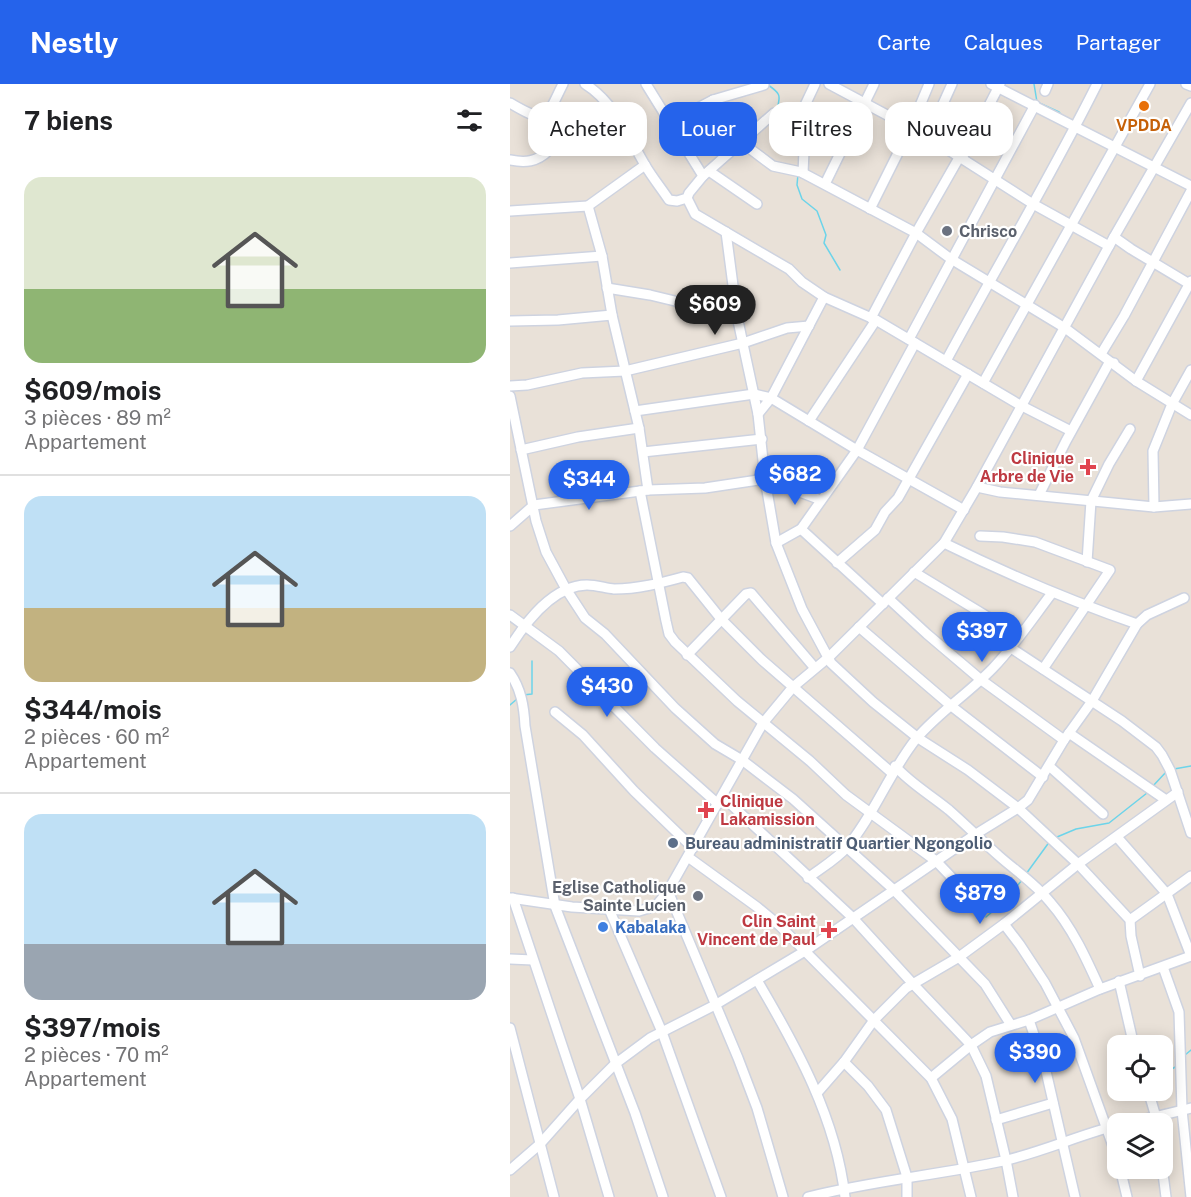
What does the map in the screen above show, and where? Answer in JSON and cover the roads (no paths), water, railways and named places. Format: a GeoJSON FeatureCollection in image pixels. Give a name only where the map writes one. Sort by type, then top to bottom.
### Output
{"type":"FeatureCollection","features":[{"type":"Feature","properties":{"kind":"street"},"geometry":{"type":"LineString","coordinates":[[510,104],[539,118],[544,117],[552,108],[563,84]]}},
{"type":"Feature","properties":{"kind":"street"},"geometry":{"type":"LineString","coordinates":[[585,84],[602,98],[620,120],[645,165],[669,200],[677,201],[687,198],[706,174],[726,156]]}},
{"type":"Feature","properties":{"kind":"street"},"geometry":{"type":"LineString","coordinates":[[646,84],[659,106]]}},
{"type":"Feature","properties":{"kind":"street"},"geometry":{"type":"LineString","coordinates":[[800,172],[804,152],[798,129],[799,118],[815,84]]}},
{"type":"Feature","properties":{"kind":"street"},"geometry":{"type":"LineString","coordinates":[[829,84],[863,102]]}},
{"type":"Feature","properties":{"kind":"street"},"geometry":{"type":"LineString","coordinates":[[865,102],[874,84]]}},
{"type":"Feature","properties":{"kind":"street"},"geometry":{"type":"LineString","coordinates":[[921,102],[929,84]]}},
{"type":"Feature","properties":{"kind":"street"},"geometry":{"type":"LineString","coordinates":[[944,102],[952,84]]}},
{"type":"Feature","properties":{"kind":"street"},"geometry":{"type":"LineString","coordinates":[[946,361],[1096,84]]}},
{"type":"Feature","properties":{"kind":"street"},"geometry":{"type":"LineString","coordinates":[[983,383],[1150,84]]}},
{"type":"Feature","properties":{"kind":"street"},"geometry":{"type":"LineString","coordinates":[[1186,84],[1191,86]]}},
{"type":"Feature","properties":{"kind":"street"},"geometry":{"type":"LineString","coordinates":[[709,102],[764,85]]}},
{"type":"Feature","properties":{"kind":"street"},"geometry":{"type":"LineString","coordinates":[[809,420],[873,319],[916,233],[961,157],[996,85],[1191,186]]}},
{"type":"Feature","properties":{"kind":"street"},"geometry":{"type":"LineString","coordinates":[[609,1197],[580,1099],[512,898],[555,906],[630,911],[651,909],[656,906],[668,891],[763,723],[793,687],[814,667],[829,657],[944,543],[1191,103]]}},
{"type":"Feature","properties":{"kind":"street"},"geometry":{"type":"LineString","coordinates":[[776,543],[801,530],[857,450],[951,259],[1035,105]]}},
{"type":"Feature","properties":{"kind":"street"},"geometry":{"type":"LineString","coordinates":[[757,128],[769,117]]}},
{"type":"Feature","properties":{"kind":"street"},"geometry":{"type":"LineString","coordinates":[[757,154],[773,166],[800,172],[916,233],[951,259],[1065,328],[1136,381],[1191,415]]}},
{"type":"Feature","properties":{"kind":"street"},"geometry":{"type":"LineString","coordinates":[[510,160],[536,161],[542,156]]}},
{"type":"Feature","properties":{"kind":"street"},"geometry":{"type":"LineString","coordinates":[[693,156],[706,174],[757,204]]}},
{"type":"Feature","properties":{"kind":"street"},"geometry":{"type":"LineString","coordinates":[[825,184],[839,156]]}},
{"type":"Feature","properties":{"kind":"street"},"geometry":{"type":"LineString","coordinates":[[870,209],[896,156]]}},
{"type":"Feature","properties":{"kind":"street"},"geometry":{"type":"LineString","coordinates":[[961,157],[1033,204],[1109,246]]}},
{"type":"Feature","properties":{"kind":"street"},"geometry":{"type":"LineString","coordinates":[[510,211],[588,206],[645,165]]}},
{"type":"Feature","properties":{"kind":"street"},"geometry":{"type":"LineString","coordinates":[[1101,354],[1154,262],[1191,190]]}},
{"type":"Feature","properties":{"kind":"street"},"geometry":{"type":"LineString","coordinates":[[687,198],[695,214],[789,269],[802,282],[824,297],[873,319],[1020,405],[1071,431]]}},
{"type":"Feature","properties":{"kind":"street"},"geometry":{"type":"LineString","coordinates":[[588,206],[602,256],[612,315],[639,428],[643,452],[644,490],[669,634],[687,655],[763,723],[870,813],[936,861],[977,904]]}},
{"type":"Feature","properties":{"kind":"street"},"geometry":{"type":"LineString","coordinates":[[726,232],[737,316],[758,414],[765,479],[776,543],[802,609],[835,668],[918,738],[968,770],[1018,808],[1053,839],[1130,920],[1131,936],[1140,976]]}},
{"type":"Feature","properties":{"kind":"street"},"geometry":{"type":"LineString","coordinates":[[1114,237],[1191,283],[1136,381]]}},
{"type":"Feature","properties":{"kind":"street"},"geometry":{"type":"LineString","coordinates":[[510,263],[602,256]]}},
{"type":"Feature","properties":{"kind":"street"},"geometry":{"type":"LineString","coordinates":[[607,288],[650,295],[737,316]]}},
{"type":"Feature","properties":{"kind":"street"},"geometry":{"type":"LineString","coordinates":[[758,414],[771,398],[824,297]]}},
{"type":"Feature","properties":{"kind":"street"},"geometry":{"type":"LineString","coordinates":[[510,321],[558,320],[612,315]]}},
{"type":"Feature","properties":{"kind":"street"},"geometry":{"type":"LineString","coordinates":[[510,386],[527,385],[582,373],[625,371],[743,343],[787,328],[808,326]]}},
{"type":"Feature","properties":{"kind":"street"},"geometry":{"type":"LineString","coordinates":[[1039,495],[1109,363],[1114,363]]}},
{"type":"Feature","properties":{"kind":"street"},"geometry":{"type":"LineString","coordinates":[[1154,507],[1153,451],[1172,404],[1191,370]]}},
{"type":"Feature","properties":{"kind":"street"},"geometry":{"type":"LineString","coordinates":[[837,563],[875,530],[885,512],[898,498],[968,374]]}},
{"type":"Feature","properties":{"kind":"street"},"geometry":{"type":"LineString","coordinates":[[635,411],[754,394],[771,398],[857,450],[964,510]]}},
{"type":"Feature","properties":{"kind":"street"},"geometry":{"type":"LineString","coordinates":[[510,396],[542,540],[566,589],[585,618],[605,634],[675,708],[716,744],[742,760],[793,799],[894,890],[985,984],[1011,1025]]}},
{"type":"Feature","properties":{"kind":"street"},"geometry":{"type":"LineString","coordinates":[[521,450],[579,437],[639,428]]}},
{"type":"Feature","properties":{"kind":"street"},"geometry":{"type":"LineString","coordinates":[[1087,562],[1091,501],[1130,429]]}},
{"type":"Feature","properties":{"kind":"street"},"geometry":{"type":"LineString","coordinates":[[643,452],[762,439]]}},
{"type":"Feature","properties":{"kind":"street"},"geometry":{"type":"LineString","coordinates":[[510,526],[534,505],[644,490],[705,488],[765,479],[820,500]]}},
{"type":"Feature","properties":{"kind":"street"},"geometry":{"type":"LineString","coordinates":[[977,487],[993,491],[1154,507],[1191,504]]}},
{"type":"Feature","properties":{"kind":"street"},"geometry":{"type":"LineString","coordinates":[[801,530],[837,563],[980,679],[1166,800]]}},
{"type":"Feature","properties":{"kind":"street"},"geometry":{"type":"LineString","coordinates":[[980,536],[1035,542],[1110,570],[1043,669]]}},
{"type":"Feature","properties":{"kind":"street"},"geometry":{"type":"LineString","coordinates":[[944,543],[991,567],[1137,624]]}},
{"type":"Feature","properties":{"kind":"street"},"geometry":{"type":"LineString","coordinates":[[914,572],[1019,636]]}},
{"type":"Feature","properties":{"kind":"street"},"geometry":{"type":"LineString","coordinates":[[510,647],[532,615],[566,589],[586,585],[614,589],[688,578],[721,619],[762,660],[894,770],[944,806],[998,856],[1025,876],[1050,902],[1074,936],[1100,988]]}},
{"type":"Feature","properties":{"kind":"street"},"geometry":{"type":"LineString","coordinates":[[808,878],[847,848],[894,770],[918,738],[950,705],[992,670],[1052,592]]}},
{"type":"Feature","properties":{"kind":"street"},"geometry":{"type":"LineString","coordinates":[[687,655],[746,594],[751,593],[814,667]]}},
{"type":"Feature","properties":{"kind":"street"},"geometry":{"type":"LineString","coordinates":[[510,1170],[540,1144],[615,1064],[662,1032],[715,1005],[805,951],[1028,800],[1092,701],[1137,624],[1147,615],[1184,598]]}},
{"type":"Feature","properties":{"kind":"street"},"geometry":{"type":"LineString","coordinates":[[510,615],[559,651],[655,748],[720,800],[853,918],[971,1045],[986,1076],[1013,1197]]}},
{"type":"Feature","properties":{"kind":"street"},"geometry":{"type":"LineString","coordinates":[[859,627],[950,705],[1043,777]]}},
{"type":"Feature","properties":{"kind":"street"},"geometry":{"type":"LineString","coordinates":[[1011,648],[1150,742],[1162,755],[1169,769],[1191,833]]}},
{"type":"Feature","properties":{"kind":"street"},"geometry":{"type":"LineString","coordinates":[[510,673],[521,696],[555,906],[635,1113],[663,1197]]}},
{"type":"Feature","properties":{"kind":"street"},"geometry":{"type":"LineString","coordinates":[[555,712],[583,735],[690,852],[757,907],[805,951],[931,1078],[952,1119],[970,1197]]}},
{"type":"Feature","properties":{"kind":"street"},"geometry":{"type":"LineString","coordinates":[[1049,766],[1103,814]]}},
{"type":"Feature","properties":{"kind":"street"},"geometry":{"type":"LineString","coordinates":[[817,1093],[844,1062],[874,1020],[906,988],[959,957],[1078,864],[1178,792]]}},
{"type":"Feature","properties":{"kind":"street"},"geometry":{"type":"LineString","coordinates":[[931,1078],[990,1032],[1029,1020],[1100,988],[1140,976],[1191,956],[1167,894],[1117,837]]}},
{"type":"Feature","properties":{"kind":"street"},"geometry":{"type":"LineString","coordinates":[[1130,920],[1191,876]]}},
{"type":"Feature","properties":{"kind":"street"},"geometry":{"type":"LineString","coordinates":[[668,891],[757,1108],[783,1197]]}},
{"type":"Feature","properties":{"kind":"street"},"geometry":{"type":"LineString","coordinates":[[609,909],[662,1032],[721,1197]]}},
{"type":"Feature","properties":{"kind":"street"},"geometry":{"type":"LineString","coordinates":[[808,1197],[845,1192],[908,1177],[1006,1160],[1106,1128],[1074,1038],[1058,1006],[1020,945],[1004,924]]}},
{"type":"Feature","properties":{"kind":"street"},"geometry":{"type":"LineString","coordinates":[[510,959],[533,960]]}},
{"type":"Feature","properties":{"kind":"street"},"geometry":{"type":"LineString","coordinates":[[1163,967],[1179,1012],[1191,1195]]}},
{"type":"Feature","properties":{"kind":"street"},"geometry":{"type":"LineString","coordinates":[[757,980],[785,1028],[817,1093],[830,1130],[845,1192]]}},
{"type":"Feature","properties":{"kind":"street"},"geometry":{"type":"LineString","coordinates":[[1119,981],[1131,1035]]}},
{"type":"Feature","properties":{"kind":"street"},"geometry":{"type":"LineString","coordinates":[[1029,1020],[1045,1067],[1075,1197]]}},
{"type":"Feature","properties":{"kind":"street"},"geometry":{"type":"LineString","coordinates":[[510,1028],[513,1048],[554,1197]]}},
{"type":"Feature","properties":{"kind":"street"},"geometry":{"type":"LineString","coordinates":[[844,1062],[882,1103],[908,1177],[907,1197]]}},
{"type":"Feature","properties":{"kind":"street"},"geometry":{"type":"LineString","coordinates":[[996,1120],[1053,1103]]}},
{"type":"Feature","properties":{"kind":"street"},"geometry":{"type":"LineString","coordinates":[[1123,1179],[1127,1197]]}},
{"type":"Feature","properties":{"kind":"street"},"geometry":{"type":"LineString","coordinates":[[1164,1179],[1166,1197]]}},
{"type":"Feature","properties":{"kind":"waterway"},"geometry":{"type":"LineString","coordinates":[[1034,84],[1037,102],[1059,112],[1063,117]]}},
{"type":"Feature","properties":{"kind":"waterway"},"geometry":{"type":"LineString","coordinates":[[768,85],[779,96],[779,102]]}},
{"type":"Feature","properties":{"kind":"waterway"},"geometry":{"type":"LineString","coordinates":[[798,174],[797,185],[802,199],[817,211],[826,235],[824,243],[840,270]]}},
{"type":"Feature","properties":{"kind":"waterway"},"geometry":{"type":"LineString","coordinates":[[523,695],[532,694],[532,661]]}},
{"type":"Feature","properties":{"kind":"waterway"},"geometry":{"type":"LineString","coordinates":[[510,705],[517,699]]}},
{"type":"Feature","properties":{"kind":"waterway"},"geometry":{"type":"LineString","coordinates":[[1174,769],[1191,766]]}},
{"type":"Feature","properties":{"kind":"waterway"},"geometry":{"type":"LineString","coordinates":[[1152,787],[1167,771]]}},
{"type":"Feature","properties":{"kind":"waterway"},"geometry":{"type":"LineString","coordinates":[[1057,837],[1076,829],[1109,823],[1147,793]]}},
{"type":"Feature","properties":{"kind":"waterway"},"geometry":{"type":"LineString","coordinates":[[1026,874],[1050,841]]}},
{"type":"Feature","properties":{"kind":"waterway"},"geometry":{"type":"LineString","coordinates":[[986,917],[1004,902],[1022,880]]}},
{"type":"Feature","properties":{"kind":"waterway"},"geometry":{"type":"LineString","coordinates":[[1185,1055],[1191,1050]]}},
{"type":"Feature","properties":{"kind":"waterway"},"geometry":{"type":"LineString","coordinates":[[1173,1068],[1177,1066]]}},
{"type":"Feature","properties":{"kind":"place","name":"VPDDA"},"geometry":{"type":"Point","coordinates":[1144,106]}},
{"type":"Feature","properties":{"kind":"place","name":"Chrisco"},"geometry":{"type":"Point","coordinates":[947,231]}},
{"type":"Feature","properties":{"kind":"place","name":"Clinique Arbre de Vie"},"geometry":{"type":"Point","coordinates":[1088,467]}},
{"type":"Feature","properties":{"kind":"place","name":"Clinique Lakamission"},"geometry":{"type":"Point","coordinates":[706,810]}},
{"type":"Feature","properties":{"kind":"place","name":"Bureau administratif Quartier Ngongolio"},"geometry":{"type":"Point","coordinates":[673,843]}},
{"type":"Feature","properties":{"kind":"place","name":"Eglise Catholique Sainte Lucien"},"geometry":{"type":"Point","coordinates":[698,896]}},
{"type":"Feature","properties":{"kind":"place","name":"Kabalaka"},"geometry":{"type":"Point","coordinates":[603,927]}},
{"type":"Feature","properties":{"kind":"place","name":"Clin Saint Vincent de Paul"},"geometry":{"type":"Point","coordinates":[829,930]}}]}
